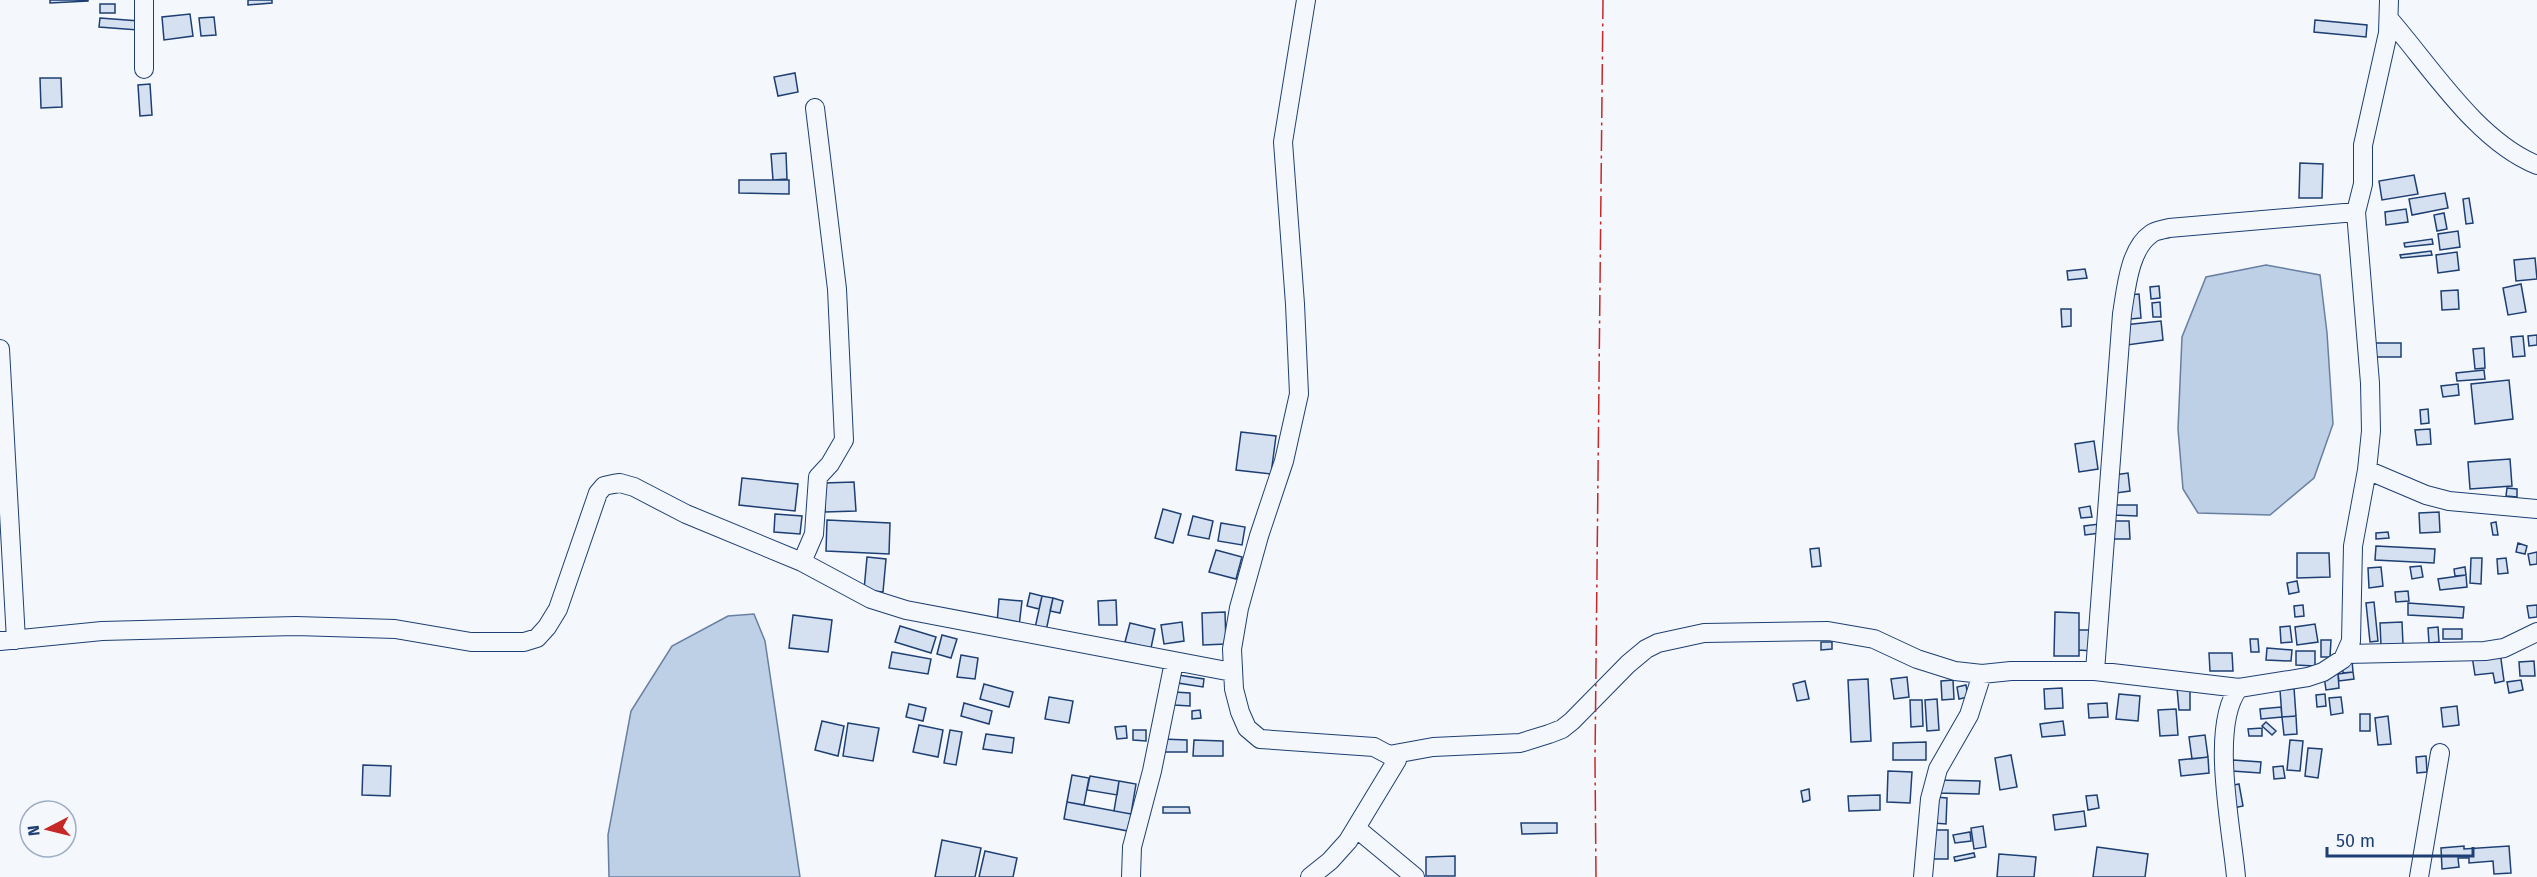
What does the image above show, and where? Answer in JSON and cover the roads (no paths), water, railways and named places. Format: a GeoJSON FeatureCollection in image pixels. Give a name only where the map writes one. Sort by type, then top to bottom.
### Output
{"type":"FeatureCollection","features":[{"type":"Feature","properties":{"kind":"street"},"geometry":{"type":"LineString","coordinates":[[144,0],[144,69]]}},
{"type":"Feature","properties":{"kind":"street"},"geometry":{"type":"LineString","coordinates":[[1306,0],[1283,142],[1296,304],[1299,394],[1284,461],[1259,536],[1239,608],[1232,649],[1232,672],[1240,712],[1247,728],[1260,740],[1374,747],[1397,760],[1356,828],[1329,861],[1311,877]]}},
{"type":"Feature","properties":{"kind":"street"},"geometry":{"type":"LineString","coordinates":[[1389,755],[1433,747],[1520,743],[1556,732],[1572,721],[1628,664],[1646,649],[1658,643],[1704,633],[1828,631],[1874,639],[1955,671],[1982,674],[2011,671],[2095,671],[2239,688],[2308,677],[2334,666],[2346,654],[2350,641],[2353,616],[2353,546],[2367,470],[2371,431],[2370,383],[2356,212],[2363,184],[2363,145],[2390,20],[2389,0]]}},
{"type":"Feature","properties":{"kind":"street"},"geometry":{"type":"LineString","coordinates":[[2390,20],[2450,94],[2487,131],[2527,161],[2537,165]]}},
{"type":"Feature","properties":{"kind":"street"},"geometry":{"type":"LineString","coordinates":[[802,562],[814,534],[818,477],[830,464],[844,440],[839,310],[815,108]]}},
{"type":"Feature","properties":{"kind":"street"},"geometry":{"type":"LineString","coordinates":[[2095,671],[2122,314],[2128,280],[2143,240],[2153,232],[2169,228],[2356,212]]}},
{"type":"Feature","properties":{"kind":"street"},"geometry":{"type":"LineString","coordinates":[[0,349],[8,640],[102,631],[296,626],[395,629],[471,642],[524,642],[537,638],[558,609],[598,493],[604,486],[620,483],[634,487],[686,514],[802,562],[871,599],[906,610],[1232,672]]}},
{"type":"Feature","properties":{"kind":"street"},"geometry":{"type":"LineString","coordinates":[[2367,470],[2426,495],[2449,501],[2537,509]]}},
{"type":"Feature","properties":{"kind":"street"},"geometry":{"type":"LineString","coordinates":[[2346,654],[2485,651],[2504,648],[2537,632]]}},
{"type":"Feature","properties":{"kind":"street"},"geometry":{"type":"LineString","coordinates":[[1131,877],[1132,847],[1152,771],[1174,662]]}},
{"type":"Feature","properties":{"kind":"street"},"geometry":{"type":"LineString","coordinates":[[1923,877],[1929,799],[1938,769],[1969,715],[1982,674]]}},
{"type":"Feature","properties":{"kind":"street"},"geometry":{"type":"LineString","coordinates":[[2236,877],[2224,749],[2228,708],[2239,688]]}},
{"type":"Feature","properties":{"kind":"street"},"geometry":{"type":"LineString","coordinates":[[2419,877],[2440,753]]}},
{"type":"Feature","properties":{"kind":"street"},"geometry":{"type":"LineString","coordinates":[[1356,828],[1415,877]]}},
{"type":"Feature","properties":{"kind":"water"},"geometry":{"type":"Polygon","coordinates":[[[2266,265],[2320,275],[2327,333],[2333,424],[2314,478],[2270,515],[2198,513],[2183,489],[2178,429],[2182,337],[2206,277],[2266,265]]]}},
{"type":"Feature","properties":{"kind":"water"},"geometry":{"type":"Polygon","coordinates":[[[754,614],[765,641],[800,877],[609,877],[608,835],[631,711],[672,646],[728,616],[754,614]]]}}]}
